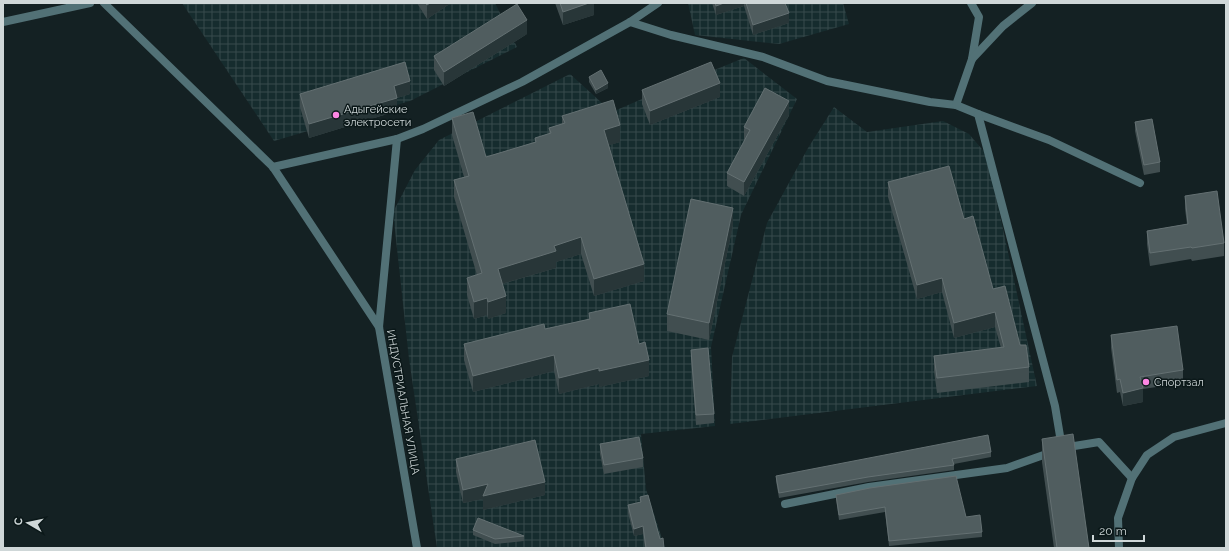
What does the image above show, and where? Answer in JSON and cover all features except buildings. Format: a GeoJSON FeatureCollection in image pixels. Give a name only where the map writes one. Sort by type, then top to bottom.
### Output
{"type":"FeatureCollection","features":[{"type":"Feature","properties":{"kind":"street"},"geometry":{"type":"LineString","coordinates":[[3,22],[90,3]]}},
{"type":"Feature","properties":{"kind":"street"},"geometry":{"type":"LineString","coordinates":[[104,3],[273,167],[379,327]]}},
{"type":"Feature","properties":{"kind":"street"},"geometry":{"type":"LineString","coordinates":[[273,167],[397,139],[423,129],[522,82],[630,22],[658,3]]}},
{"type":"Feature","properties":{"kind":"street"},"geometry":{"type":"LineString","coordinates":[[956,105],[972,59],[979,17],[971,3]]}},
{"type":"Feature","properties":{"kind":"street"},"geometry":{"type":"LineString","coordinates":[[972,59],[1003,26],[1032,3]]}},
{"type":"Feature","properties":{"kind":"street"},"geometry":{"type":"LineString","coordinates":[[630,22],[671,35],[763,57],[827,81],[930,102],[956,105],[1049,140],[1140,182]]}},
{"type":"Feature","properties":{"kind":"street"},"geometry":{"type":"LineString","coordinates":[[978,114],[1055,406],[1062,448]]}},
{"type":"Feature","properties":{"kind":"street","name":"ИНДУСТРИАЛЬНАЯ УЛИЦА"},"geometry":{"type":"LineString","coordinates":[[397,139],[379,327],[417,548]]}},
{"type":"Feature","properties":{"kind":"street"},"geometry":{"type":"LineString","coordinates":[[1119,548],[1118,518],[1132,478],[1147,456],[1174,438],[1226,423]]}},
{"type":"Feature","properties":{"kind":"street"},"geometry":{"type":"LineString","coordinates":[[785,504],[868,487],[1007,468],[1062,448],[1099,442],[1132,478]]}},
{"type":"Feature","properties":{"kind":"shaded area"},"geometry":{"type":"Polygon","coordinates":[[[182,3],[495,3],[517,47],[410,101],[274,141],[182,3]]]}},
{"type":"Feature","properties":{"kind":"shaded area"},"geometry":{"type":"Polygon","coordinates":[[[688,3],[843,3],[849,24],[779,44],[695,35],[688,3]]]}},
{"type":"Feature","properties":{"kind":"shaded area"},"geometry":{"type":"Polygon","coordinates":[[[744,58],[797,99],[741,215],[711,347],[715,426],[641,434],[646,489],[665,548],[437,548],[409,359],[393,212],[415,170],[439,140],[570,74],[612,112],[744,58]]]}},
{"type":"Feature","properties":{"kind":"shaded area"},"geometry":{"type":"Polygon","coordinates":[[[834,107],[867,132],[943,121],[969,134],[987,155],[1037,386],[730,424],[732,357],[767,223],[808,148],[834,107]]]}},
{"type":"Feature","properties":{"kind":"place","name":"Адыгейские электросети"},"geometry":{"type":"Point","coordinates":[336,115]}},
{"type":"Feature","properties":{"kind":"place","name":"Спортзал"},"geometry":{"type":"Point","coordinates":[1146,382]}}]}
